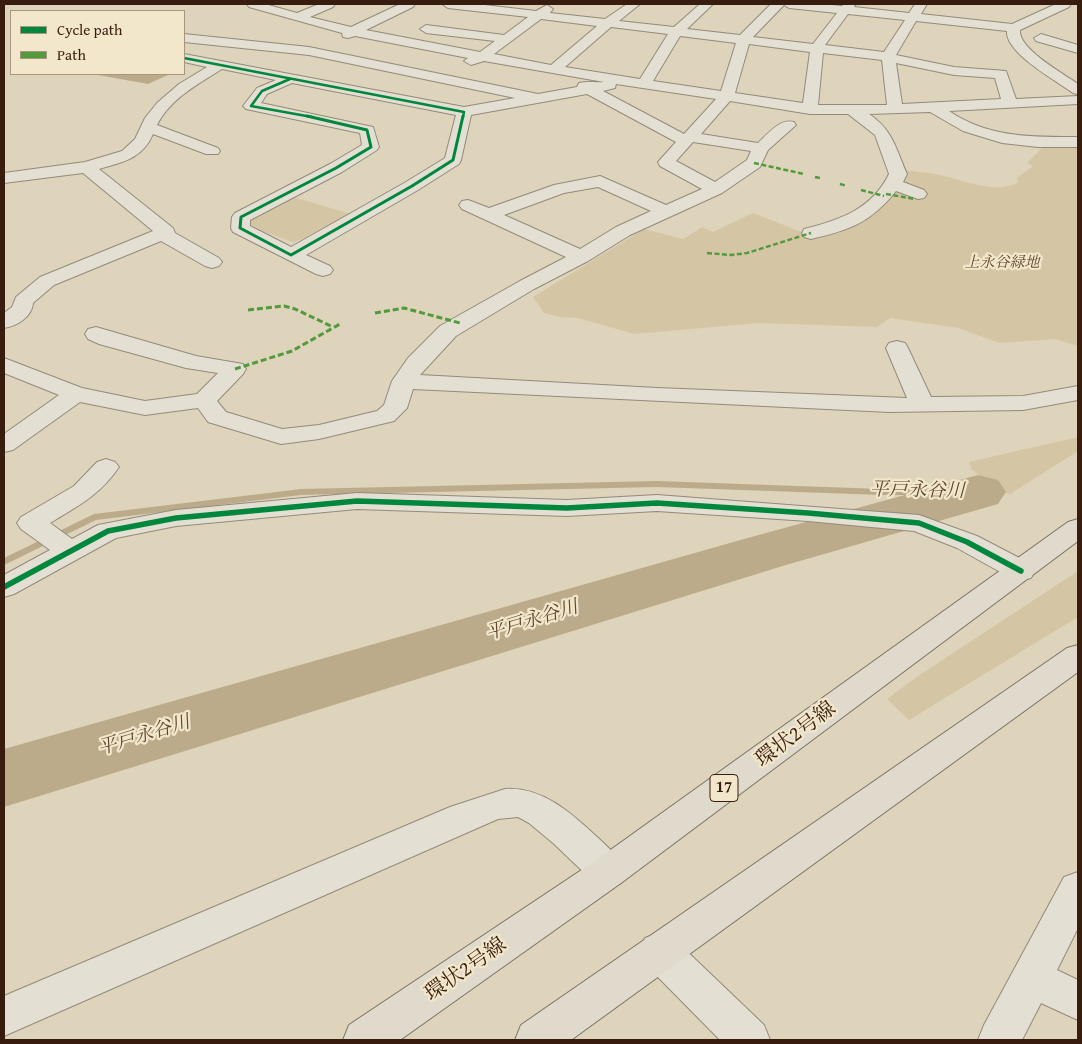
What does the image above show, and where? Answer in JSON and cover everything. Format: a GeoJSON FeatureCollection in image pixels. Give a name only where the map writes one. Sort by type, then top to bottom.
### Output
{"type":"FeatureCollection","features":[{"type":"Feature","properties":{"kind":"main road","name":"環状2号線"},"geometry":{"type":"LineString","coordinates":[[364,1040],[608,872],[1078,528]]}},
{"type":"Feature","properties":{"kind":"main road"},"geometry":{"type":"LineString","coordinates":[[536,1040],[659,951],[1078,656]]}},
{"type":"Feature","properties":{"kind":"street"},"geometry":{"type":"LineString","coordinates":[[257,4],[299,18],[354,32],[482,57],[810,109],[853,111],[1078,100]]}},
{"type":"Feature","properties":{"kind":"street"},"geometry":{"type":"LineString","coordinates":[[299,18],[329,4]]}},
{"type":"Feature","properties":{"kind":"street"},"geometry":{"type":"LineString","coordinates":[[250,72],[354,32],[409,4]]}},
{"type":"Feature","properties":{"kind":"street"},"geometry":{"type":"LineString","coordinates":[[448,4],[480,6],[888,56],[954,71],[1001,74],[1010,103]]}},
{"type":"Feature","properties":{"kind":"street"},"geometry":{"type":"LineString","coordinates":[[388,98],[482,57],[554,4]]}},
{"type":"Feature","properties":{"kind":"street"},"geometry":{"type":"LineString","coordinates":[[561,71],[608,23],[634,4]]}},
{"type":"Feature","properties":{"kind":"street"},"geometry":{"type":"LineString","coordinates":[[185,58],[464,112],[637,82],[677,31],[707,4]]}},
{"type":"Feature","properties":{"kind":"street"},"geometry":{"type":"LineString","coordinates":[[716,189],[666,162],[727,96],[744,39],[778,4]]}},
{"type":"Feature","properties":{"kind":"street"},"geometry":{"type":"LineString","coordinates":[[789,4],[847,7],[1016,30]]}},
{"type":"Feature","properties":{"kind":"street"},"geometry":{"type":"LineString","coordinates":[[895,109],[888,56],[921,4]]}},
{"type":"Feature","properties":{"kind":"street"},"geometry":{"type":"LineString","coordinates":[[1078,7],[1063,4],[1016,30],[1013,35],[1017,43],[1078,90]]}},
{"type":"Feature","properties":{"kind":"street"},"geometry":{"type":"LineString","coordinates":[[437,30],[480,6]]}},
{"type":"Feature","properties":{"kind":"street"},"geometry":{"type":"LineString","coordinates":[[810,109],[817,48],[847,7]]}},
{"type":"Feature","properties":{"kind":"street"},"geometry":{"type":"LineString","coordinates":[[372,22],[391,25]]}},
{"type":"Feature","properties":{"kind":"street"},"geometry":{"type":"LineString","coordinates":[[410,27],[506,39]]}},
{"type":"Feature","properties":{"kind":"street"},"geometry":{"type":"LineString","coordinates":[[185,38],[304,51],[541,99]]}},
{"type":"Feature","properties":{"kind":"street"},"geometry":{"type":"LineString","coordinates":[[1040,38],[1078,49]]}},
{"type":"Feature","properties":{"kind":"street"},"geometry":{"type":"LineString","coordinates":[[4,178],[87,167],[128,155],[142,141],[148,127],[162,106],[177,93],[219,65]]}},
{"type":"Feature","properties":{"kind":"street"},"geometry":{"type":"LineString","coordinates":[[561,71],[565,76],[675,136],[761,148]]}},
{"type":"Feature","properties":{"kind":"street"},"geometry":{"type":"LineString","coordinates":[[290,79],[262,91],[251,106],[293,113],[367,130],[371,147],[336,168],[241,217],[240,228],[323,270]]}},
{"type":"Feature","properties":{"kind":"street"},"geometry":{"type":"LineString","coordinates":[[933,107],[954,122],[995,137],[1031,142],[1078,142]]}},
{"type":"Feature","properties":{"kind":"street"},"geometry":{"type":"LineString","coordinates":[[811,233],[848,223],[884,196],[898,174],[886,141],[873,124],[853,111]]}},
{"type":"Feature","properties":{"kind":"street"},"geometry":{"type":"LineString","coordinates":[[291,255],[412,186],[453,160],[464,112]]}},
{"type":"Feature","properties":{"kind":"street"},"geometry":{"type":"LineString","coordinates":[[204,400],[217,417],[249,429],[281,437],[319,432],[385,416],[395,408],[404,381],[416,363],[448,331],[511,294],[581,257],[623,231],[716,189],[754,162],[761,148],[788,125]]}},
{"type":"Feature","properties":{"kind":"street"},"geometry":{"type":"LineString","coordinates":[[148,127],[212,151]]}},
{"type":"Feature","properties":{"kind":"street"},"geometry":{"type":"LineString","coordinates":[[4,322],[22,310],[23,301],[47,281],[166,232],[87,167]]}},
{"type":"Feature","properties":{"kind":"street"},"geometry":{"type":"LineString","coordinates":[[489,214],[560,189],[600,181],[665,211]]}},
{"type":"Feature","properties":{"kind":"street"},"geometry":{"type":"LineString","coordinates":[[893,184],[918,194]]}},
{"type":"Feature","properties":{"kind":"street"},"geometry":{"type":"LineString","coordinates":[[468,205],[581,257]]}},
{"type":"Feature","properties":{"kind":"street"},"geometry":{"type":"LineString","coordinates":[[162,234],[212,262]]}},
{"type":"Feature","properties":{"kind":"street"},"geometry":{"type":"LineString","coordinates":[[4,365],[76,394],[145,408],[204,400],[235,369],[194,363],[107,339],[96,334]]}},
{"type":"Feature","properties":{"kind":"street"},"geometry":{"type":"LineString","coordinates":[[897,348],[922,404]]}},
{"type":"Feature","properties":{"kind":"street"},"geometry":{"type":"LineString","coordinates":[[404,381],[811,402],[922,404],[1023,403],[1078,393]]}},
{"type":"Feature","properties":{"kind":"street"},"geometry":{"type":"LineString","coordinates":[[4,445],[76,394]]}},
{"type":"Feature","properties":{"kind":"street"},"geometry":{"type":"LineString","coordinates":[[56,542],[31,523],[84,492],[106,467]]}},
{"type":"Feature","properties":{"kind":"street"},"geometry":{"type":"LineString","coordinates":[[4,587],[56,542],[176,518],[358,501],[567,508],[657,503],[808,513],[919,524],[967,542],[1021,571]]}},
{"type":"Feature","properties":{"kind":"street"},"geometry":{"type":"LineString","coordinates":[[4,1016],[463,817],[498,804],[520,803],[544,814],[608,872]]}},
{"type":"Feature","properties":{"kind":"street"},"geometry":{"type":"LineString","coordinates":[[999,1040],[1078,889]]}},
{"type":"Feature","properties":{"kind":"street"},"geometry":{"type":"LineString","coordinates":[[659,951],[749,1040]]}},
{"type":"Feature","properties":{"kind":"street"},"geometry":{"type":"LineString","coordinates":[[1032,978],[1078,1001]]}},
{"type":"Feature","properties":{"kind":"green space","name":"上永谷緑地"},"geometry":{"type":"Polygon","coordinates":[[[1078,143],[1078,346],[1055,339],[1000,343],[958,328],[890,318],[877,327],[759,323],[634,334],[578,318],[544,313],[533,297],[644,229],[683,239],[702,227],[713,232],[753,213],[812,236],[844,231],[880,205],[904,170],[935,174],[989,187],[1010,186],[1018,182],[1017,178],[1033,166],[1027,163],[1046,144],[1078,143]]]}},
{"type":"Feature","properties":{"kind":"green space"},"geometry":{"type":"Polygon","coordinates":[[[290,196],[351,214],[293,242],[262,231],[248,222],[251,216],[290,196]]]}},
{"type":"Feature","properties":{"kind":"green space"},"geometry":{"type":"Polygon","coordinates":[[[1078,437],[1078,451],[1010,494],[1004,493],[972,470],[969,462],[1078,437]]]}},
{"type":"Feature","properties":{"kind":"green space"},"geometry":{"type":"Polygon","coordinates":[[[1078,571],[1078,617],[909,720],[887,699],[918,676],[1078,571]]]}},
{"type":"Feature","properties":{"kind":"shaded area"},"geometry":{"type":"Polygon","coordinates":[[[98,75],[168,75],[148,84],[98,75]]]}},
{"type":"Feature","properties":{"kind":"waterway","name":"平戸永谷川"},"geometry":{"type":"LineString","coordinates":[[4,562],[94,517],[301,492],[657,484],[882,492],[978,492]]}},
{"type":"Feature","properties":{"kind":"waterway","name":"平戸永谷川"},"geometry":{"type":"LineString","coordinates":[[4,778],[765,552],[978,492]]}},
{"type":"Feature","properties":{"kind":"marked path"},"geometry":{"type":"LineString","coordinates":[[754,163],[804,174]]}},
{"type":"Feature","properties":{"kind":"marked path"},"geometry":{"type":"LineString","coordinates":[[815,177],[820,178]]}},
{"type":"Feature","properties":{"kind":"marked path"},"geometry":{"type":"LineString","coordinates":[[840,184],[847,186]]}},
{"type":"Feature","properties":{"kind":"marked path"},"geometry":{"type":"LineString","coordinates":[[861,190],[884,196]]}},
{"type":"Feature","properties":{"kind":"marked path"},"geometry":{"type":"LineString","coordinates":[[886,194],[915,199]]}},
{"type":"Feature","properties":{"kind":"marked path"},"geometry":{"type":"LineString","coordinates":[[707,253],[731,255],[747,253],[811,233]]}},
{"type":"Feature","properties":{"kind":"marked path"},"geometry":{"type":"LineString","coordinates":[[248,310],[284,306],[295,309],[333,327]]}},
{"type":"Feature","properties":{"kind":"marked path"},"geometry":{"type":"LineString","coordinates":[[375,313],[404,308],[460,323]]}},
{"type":"Feature","properties":{"kind":"marked path"},"geometry":{"type":"LineString","coordinates":[[235,369],[292,351],[340,324]]}},
{"type":"Feature","properties":{"kind":"cycle path"},"geometry":{"type":"LineString","coordinates":[[185,58],[464,112],[453,160],[412,186],[291,255],[240,228],[241,217],[336,168],[371,147],[367,130],[293,113],[251,106],[262,91],[290,79]]}},
{"type":"Feature","properties":{"kind":"cycle path"},"geometry":{"type":"LineString","coordinates":[[4,587],[108,531],[176,518],[357,501],[567,508],[657,503],[808,513],[919,523],[967,542],[1021,571]]}}]}
